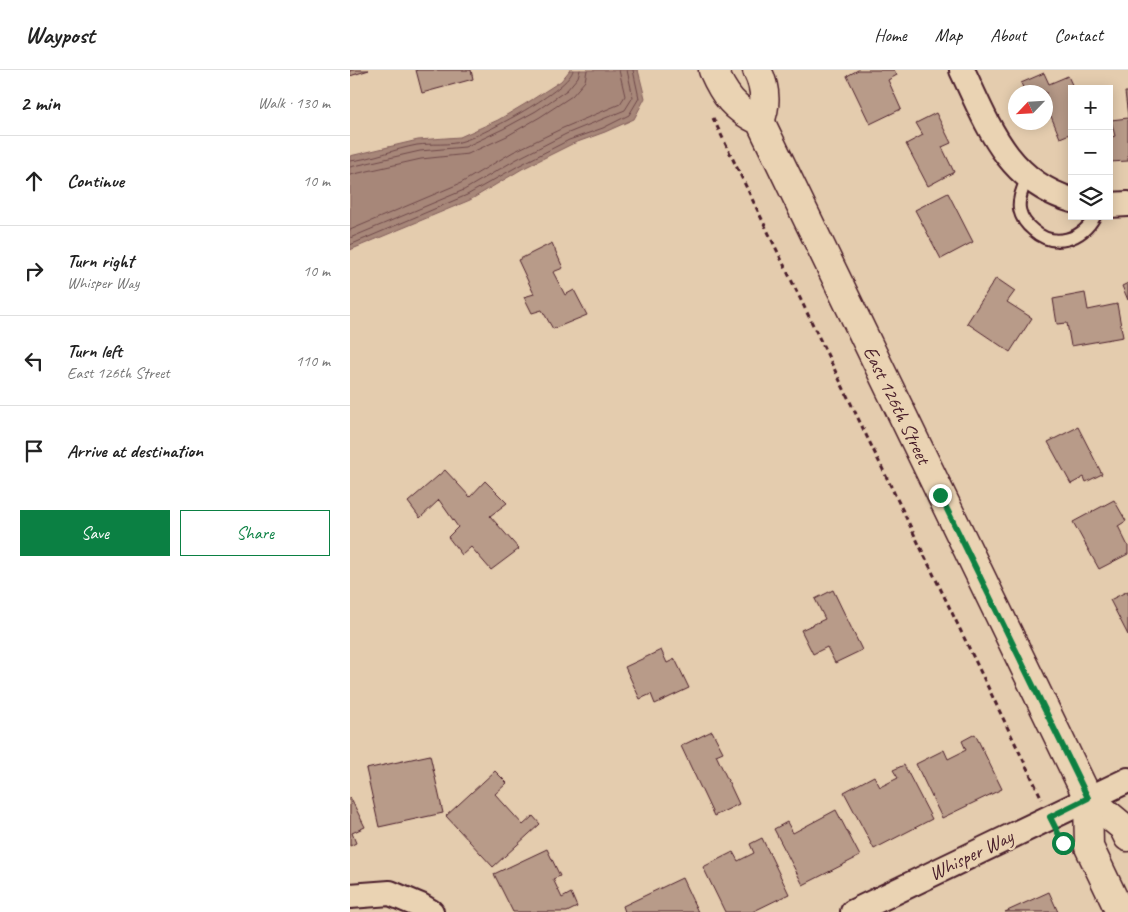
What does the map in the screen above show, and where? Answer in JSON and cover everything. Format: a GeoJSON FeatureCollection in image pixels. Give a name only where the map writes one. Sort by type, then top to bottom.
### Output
{"type":"FeatureCollection","features":[{"type":"Feature","properties":{"kind":"main road"},"geometry":{"type":"LineString","coordinates":[[713,70],[722,91],[730,100],[741,111],[760,121],[764,103],[764,91],[763,83],[757,70]]}},
{"type":"Feature","properties":{"kind":"main road","name":"East 126th Street"},"geometry":{"type":"LineString","coordinates":[[760,121],[1088,798],[1123,827],[1128,837]]}},
{"type":"Feature","properties":{"kind":"main road","name":"East 126th Street"},"geometry":{"type":"LineString","coordinates":[[1088,798],[1089,848],[1120,912]]}},
{"type":"Feature","properties":{"kind":"street"},"geometry":{"type":"LineString","coordinates":[[962,70],[1000,147],[1027,178],[1068,198]]}},
{"type":"Feature","properties":{"kind":"street"},"geometry":{"type":"LineString","coordinates":[[1113,205],[1128,204]]}},
{"type":"Feature","properties":{"kind":"street","name":"Whisper Way"},"geometry":{"type":"LineString","coordinates":[[853,912],[1128,780]]}},
{"type":"Feature","properties":{"kind":"street"},"geometry":{"type":"LineString","coordinates":[[350,896],[390,893],[421,906],[430,912]]}},
{"type":"Feature","properties":{"kind":"lane"},"geometry":{"type":"LineString","coordinates":[[1027,178],[1019,201],[1020,211],[1024,219],[1038,235],[1056,241],[1071,239],[1088,226],[1092,220]]}},
{"type":"Feature","properties":{"kind":"path"},"geometry":{"type":"LineString","coordinates":[[711,113],[1050,817]]}},
{"type":"Feature","properties":{"kind":"water"},"geometry":{"type":"Polygon","coordinates":[[[570,70],[638,70],[645,98],[634,119],[572,144],[522,169],[470,200],[350,250],[350,156],[418,140],[460,137],[498,120],[530,101],[561,81],[570,70]]]}},
{"type":"Feature","properties":{"kind":"building"},"geometry":{"type":"Polygon","coordinates":[[[350,70],[369,70],[350,76],[350,70]]]}},
{"type":"Feature","properties":{"kind":"building"},"geometry":{"type":"Polygon","coordinates":[[[416,70],[471,70],[473,79],[422,93],[416,70]]]}},
{"type":"Feature","properties":{"kind":"building"},"geometry":{"type":"Polygon","coordinates":[[[858,70],[894,70],[897,75],[888,80],[901,109],[870,124],[847,76],[858,70]]]}},
{"type":"Feature","properties":{"kind":"building"},"geometry":{"type":"Polygon","coordinates":[[[1044,73],[1049,84],[1068,76],[1072,85],[1068,85],[1068,135],[1060,138],[1053,121],[1053,85],[1022,85],[1021,83],[1044,73]]]}},
{"type":"Feature","properties":{"kind":"building"},"geometry":{"type":"Polygon","coordinates":[[[1125,92],[1128,92],[1128,117],[1125,92]]]}},
{"type":"Feature","properties":{"kind":"building"},"geometry":{"type":"Polygon","coordinates":[[[936,113],[951,143],[942,147],[954,172],[928,186],[906,144],[923,135],[916,123],[936,113]]]}},
{"type":"Feature","properties":{"kind":"building"},"geometry":{"type":"Polygon","coordinates":[[[1128,118],[1128,161],[1113,162],[1113,137],[1115,136],[1113,120],[1128,118]]]}},
{"type":"Feature","properties":{"kind":"building"},"geometry":{"type":"Polygon","coordinates":[[[948,193],[973,242],[941,259],[915,210],[948,193]]]}},
{"type":"Feature","properties":{"kind":"building"},"geometry":{"type":"Polygon","coordinates":[[[552,243],[563,268],[553,272],[565,295],[574,290],[587,315],[553,329],[542,310],[532,313],[524,297],[534,294],[518,260],[552,243]]]}},
{"type":"Feature","properties":{"kind":"building"},"geometry":{"type":"Polygon","coordinates":[[[996,278],[1015,291],[1007,302],[1032,318],[1010,352],[967,323],[996,278]]]}},
{"type":"Feature","properties":{"kind":"building"},"geometry":{"type":"Polygon","coordinates":[[[1128,283],[1128,300],[1122,286],[1128,283]]]}},
{"type":"Feature","properties":{"kind":"building"},"geometry":{"type":"Polygon","coordinates":[[[1085,293],[1088,310],[1117,304],[1123,337],[1071,346],[1067,323],[1057,324],[1053,299],[1085,293]]]}},
{"type":"Feature","properties":{"kind":"building"},"geometry":{"type":"Polygon","coordinates":[[[1078,427],[1102,474],[1086,482],[1084,477],[1071,484],[1048,442],[1078,427]]]}},
{"type":"Feature","properties":{"kind":"building"},"geometry":{"type":"Polygon","coordinates":[[[445,470],[470,497],[485,481],[507,503],[490,516],[519,549],[491,570],[471,547],[462,555],[448,537],[458,527],[439,500],[420,518],[408,502],[445,470]]]}},
{"type":"Feature","properties":{"kind":"building"},"geometry":{"type":"Polygon","coordinates":[[[1114,500],[1126,521],[1118,526],[1128,546],[1128,554],[1099,569],[1073,522],[1114,500]]]}},
{"type":"Feature","properties":{"kind":"building"},"geometry":{"type":"Polygon","coordinates":[[[833,590],[862,650],[835,663],[827,647],[813,654],[801,630],[825,619],[815,599],[833,590]]]}},
{"type":"Feature","properties":{"kind":"building"},"geometry":{"type":"Polygon","coordinates":[[[1128,591],[1128,635],[1110,600],[1128,591]]]}},
{"type":"Feature","properties":{"kind":"building"},"geometry":{"type":"Polygon","coordinates":[[[661,650],[667,663],[675,659],[689,688],[655,704],[651,694],[640,699],[625,667],[661,650]]]}},
{"type":"Feature","properties":{"kind":"building"},"geometry":{"type":"Polygon","coordinates":[[[712,731],[723,752],[716,755],[739,804],[714,816],[681,746],[712,731]]]}},
{"type":"Feature","properties":{"kind":"building"},"geometry":{"type":"Polygon","coordinates":[[[975,734],[1002,789],[942,818],[916,764],[944,750],[948,759],[966,750],[962,741],[975,734]]]}},
{"type":"Feature","properties":{"kind":"building"},"geometry":{"type":"Polygon","coordinates":[[[430,755],[443,813],[379,827],[366,769],[430,755]]]}},
{"type":"Feature","properties":{"kind":"building"},"geometry":{"type":"Polygon","coordinates":[[[904,765],[932,819],[874,849],[844,792],[874,776],[880,787],[898,778],[893,770],[904,765]]]}},
{"type":"Feature","properties":{"kind":"building"},"geometry":{"type":"Polygon","coordinates":[[[495,771],[507,783],[495,794],[523,825],[533,816],[540,824],[493,867],[446,816],[495,771]]]}},
{"type":"Feature","properties":{"kind":"building"},"geometry":{"type":"Polygon","coordinates":[[[350,797],[365,827],[352,833],[356,843],[350,846],[350,797]]]}},
{"type":"Feature","properties":{"kind":"building"},"geometry":{"type":"Polygon","coordinates":[[[836,810],[860,856],[803,885],[774,829],[787,822],[793,833],[836,810]]]}},
{"type":"Feature","properties":{"kind":"building"},"geometry":{"type":"Polygon","coordinates":[[[762,838],[789,894],[752,912],[725,912],[703,867],[733,852],[738,861],[754,853],[750,844],[762,838]]]}},
{"type":"Feature","properties":{"kind":"building"},"geometry":{"type":"Polygon","coordinates":[[[547,849],[560,876],[553,879],[562,898],[571,893],[577,907],[567,912],[513,912],[494,874],[547,849]]]}},
{"type":"Feature","properties":{"kind":"building"},"geometry":{"type":"Polygon","coordinates":[[[682,878],[698,912],[625,912],[623,906],[682,878]]]}},
{"type":"Feature","properties":{"kind":"building"},"geometry":{"type":"Polygon","coordinates":[[[1049,892],[1058,912],[1005,912],[1049,892]]]}},
{"type":"Feature","properties":{"kind":"route"},"geometry":{"type":"LineString","coordinates":[[940,495],[1088,798],[1050,817],[1063,843]]}}]}
